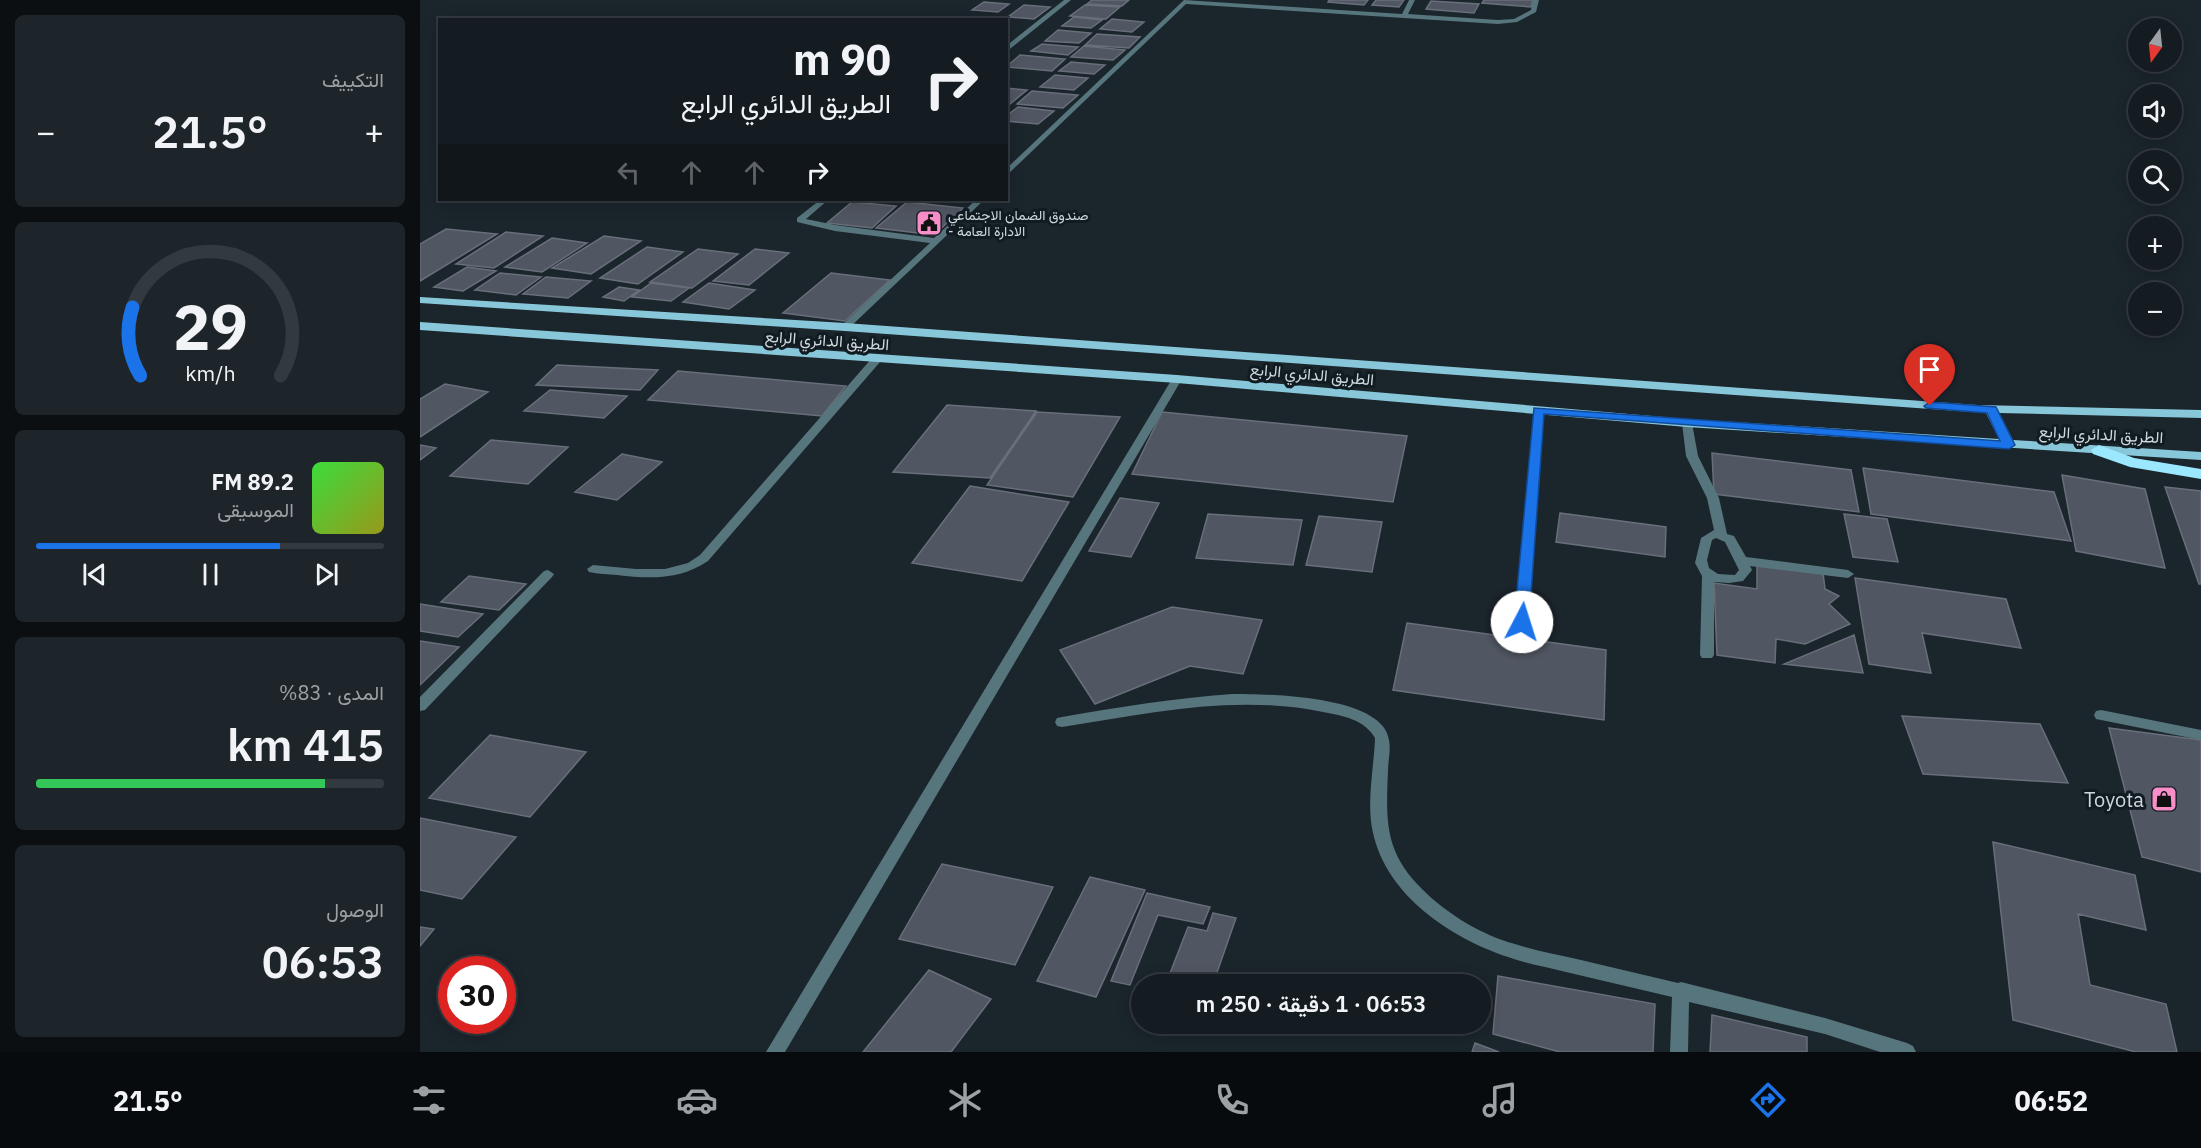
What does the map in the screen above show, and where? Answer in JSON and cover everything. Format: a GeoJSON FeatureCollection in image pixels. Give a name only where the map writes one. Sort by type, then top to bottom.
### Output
{"type":"FeatureCollection","features":[{"type":"Feature","properties":{"kind":"highway"},"geometry":{"type":"LineString","coordinates":[[2099,450],[2130,462],[2201,474]]}},
{"type":"Feature","properties":{"kind":"main road","name":"الطريق الدائري الرابع"},"geometry":{"type":"LineString","coordinates":[[420,300],[844,327],[1991,410],[2201,414]]}},
{"type":"Feature","properties":{"kind":"main road","name":"الطريق الدائري الرابع"},"geometry":{"type":"LineString","coordinates":[[420,326],[876,360],[1177,379],[1687,423],[2201,456]]}},
{"type":"Feature","properties":{"kind":"main road"},"geometry":{"type":"LineString","coordinates":[[1991,410],[2009,445]]}},
{"type":"Feature","properties":{"kind":"street"},"geometry":{"type":"LineString","coordinates":[[1008,48],[1068,0]]}},
{"type":"Feature","properties":{"kind":"street"},"geometry":{"type":"LineString","coordinates":[[1306,10],[1313,0]]}},
{"type":"Feature","properties":{"kind":"street"},"geometry":{"type":"LineString","coordinates":[[1404,16],[1412,0]]}},
{"type":"Feature","properties":{"kind":"street"},"geometry":{"type":"LineString","coordinates":[[1008,172],[1186,1],[1515,21],[1534,11],[1536,0]]}},
{"type":"Feature","properties":{"kind":"street"},"geometry":{"type":"LineString","coordinates":[[823,201],[800,220],[835,228],[936,241]]}},
{"type":"Feature","properties":{"kind":"street"},"geometry":{"type":"LineString","coordinates":[[844,327],[979,201]]}},
{"type":"Feature","properties":{"kind":"street"},"geometry":{"type":"LineString","coordinates":[[593,569],[674,574],[691,569],[704,558],[876,360]]}},
{"type":"Feature","properties":{"kind":"street"},"geometry":{"type":"LineString","coordinates":[[775,1052],[1177,379]]}},
{"type":"Feature","properties":{"kind":"street"},"geometry":{"type":"LineString","coordinates":[[1522,622],[1539,410]]}},
{"type":"Feature","properties":{"kind":"street"},"geometry":{"type":"LineString","coordinates":[[1687,423],[1692,456],[1713,498],[1721,534]]}},
{"type":"Feature","properties":{"kind":"street"},"geometry":{"type":"LineString","coordinates":[[1707,655],[1708,573],[1701,562],[1707,538],[1721,534],[1730,539],[1746,570],[1739,578],[1724,580],[1708,573]]}},
{"type":"Feature","properties":{"kind":"street"},"geometry":{"type":"LineString","coordinates":[[1743,561],[1848,574]]}},
{"type":"Feature","properties":{"kind":"street"},"geometry":{"type":"LineString","coordinates":[[420,706],[548,574]]}},
{"type":"Feature","properties":{"kind":"street"},"geometry":{"type":"LineString","coordinates":[[1062,722],[1193,701],[1240,698],[1318,704],[1369,719],[1378,727],[1383,738],[1380,833],[1394,864],[1413,891],[1439,914],[1472,935],[1510,951],[1825,1026],[1907,1052]]}},
{"type":"Feature","properties":{"kind":"street"},"geometry":{"type":"LineString","coordinates":[[2101,715],[2201,735]]}},
{"type":"Feature","properties":{"kind":"street"},"geometry":{"type":"LineString","coordinates":[[1679,1052],[1681,990]]}},
{"type":"Feature","properties":{"kind":"building"},"geometry":{"type":"Polygon","coordinates":[[[1092,0],[1129,0],[1122,6],[1087,4],[1092,0]]]}},
{"type":"Feature","properties":{"kind":"building"},"geometry":{"type":"Polygon","coordinates":[[[1329,0],[1368,0],[1364,5],[1328,2],[1329,0]]]}},
{"type":"Feature","properties":{"kind":"building"},"geometry":{"type":"Polygon","coordinates":[[[1376,0],[1404,0],[1399,7],[1372,5],[1376,0]]]}},
{"type":"Feature","properties":{"kind":"building"},"geometry":{"type":"Polygon","coordinates":[[[1484,0],[1533,0],[1531,7],[1482,3],[1484,0]]]}},
{"type":"Feature","properties":{"kind":"building"},"geometry":{"type":"Polygon","coordinates":[[[1431,1],[1479,4],[1474,13],[1426,9],[1431,1]]]}},
{"type":"Feature","properties":{"kind":"building"},"geometry":{"type":"Polygon","coordinates":[[[984,2],[1009,4],[998,12],[972,10],[984,2]]]}},
{"type":"Feature","properties":{"kind":"building"},"geometry":{"type":"Polygon","coordinates":[[[1024,5],[1050,7],[1034,19],[1008,17],[1024,5]]]}},
{"type":"Feature","properties":{"kind":"building"},"geometry":{"type":"Polygon","coordinates":[[[1085,5],[1120,7],[1106,19],[1070,16],[1085,5]]]}},
{"type":"Feature","properties":{"kind":"building"},"geometry":{"type":"Polygon","coordinates":[[[1074,17],[1102,20],[1091,28],[1062,26],[1074,17]]]}},
{"type":"Feature","properties":{"kind":"building"},"geometry":{"type":"Polygon","coordinates":[[[1112,19],[1144,22],[1132,32],[1100,29],[1112,19]]]}},
{"type":"Feature","properties":{"kind":"building"},"geometry":{"type":"Polygon","coordinates":[[[1058,30],[1091,33],[1079,43],[1045,41],[1058,30]]]}},
{"type":"Feature","properties":{"kind":"building"},"geometry":{"type":"Polygon","coordinates":[[[1097,34],[1140,37],[1129,48],[1085,45],[1097,34]]]}},
{"type":"Feature","properties":{"kind":"building"},"geometry":{"type":"Polygon","coordinates":[[[1042,44],[1078,47],[1068,55],[1031,51],[1042,44]]]}},
{"type":"Feature","properties":{"kind":"building"},"geometry":{"type":"Polygon","coordinates":[[[1084,46],[1125,50],[1113,60],[1071,57],[1084,46]]]}},
{"type":"Feature","properties":{"kind":"building"},"geometry":{"type":"Polygon","coordinates":[[[1020,55],[1065,59],[1052,71],[1008,67],[1020,55]]]}},
{"type":"Feature","properties":{"kind":"building"},"geometry":{"type":"Polygon","coordinates":[[[1071,62],[1105,65],[1094,74],[1059,71],[1071,62]]]}},
{"type":"Feature","properties":{"kind":"building"},"geometry":{"type":"Polygon","coordinates":[[[1055,75],[1088,78],[1074,90],[1040,87],[1055,75]]]}},
{"type":"Feature","properties":{"kind":"building"},"geometry":{"type":"Polygon","coordinates":[[[1008,88],[1027,90],[1008,104],[1008,88]]]}},
{"type":"Feature","properties":{"kind":"building"},"geometry":{"type":"Polygon","coordinates":[[[1032,91],[1078,95],[1063,108],[1017,104],[1032,91]]]}},
{"type":"Feature","properties":{"kind":"building"},"geometry":{"type":"Polygon","coordinates":[[[1018,107],[1054,111],[1038,124],[1008,121],[1008,114],[1018,107]]]}},
{"type":"Feature","properties":{"kind":"building"},"geometry":{"type":"Polygon","coordinates":[[[852,202],[896,206],[872,228],[827,223],[852,202]]]}},
{"type":"Feature","properties":{"kind":"building"},"geometry":{"type":"Polygon","coordinates":[[[907,202],[963,208],[934,235],[876,228],[907,202]]]}},
{"type":"Feature","properties":{"kind":"building"},"geometry":{"type":"Polygon","coordinates":[[[446,229],[497,234],[420,281],[420,244],[446,229]]]}},
{"type":"Feature","properties":{"kind":"building"},"geometry":{"type":"Polygon","coordinates":[[[506,232],[543,236],[494,268],[456,264],[506,232]]]}},
{"type":"Feature","properties":{"kind":"building"},"geometry":{"type":"Polygon","coordinates":[[[604,236],[641,241],[591,274],[552,268],[604,236]]]}},
{"type":"Feature","properties":{"kind":"building"},"geometry":{"type":"Polygon","coordinates":[[[552,238],[587,243],[542,272],[505,267],[552,238]]]}},
{"type":"Feature","properties":{"kind":"building"},"geometry":{"type":"Polygon","coordinates":[[[647,247],[683,252],[638,284],[600,278],[647,247]]]}},
{"type":"Feature","properties":{"kind":"building"},"geometry":{"type":"Polygon","coordinates":[[[698,249],[738,254],[692,288],[650,282],[698,249]]]}},
{"type":"Feature","properties":{"kind":"building"},"geometry":{"type":"Polygon","coordinates":[[[755,249],[789,253],[749,285],[713,281],[755,249]]]}},
{"type":"Feature","properties":{"kind":"building"},"geometry":{"type":"Polygon","coordinates":[[[467,267],[496,271],[463,291],[434,287],[467,267]]]}},
{"type":"Feature","properties":{"kind":"building"},"geometry":{"type":"Polygon","coordinates":[[[500,273],[541,277],[516,295],[475,290],[500,273]]]}},
{"type":"Feature","properties":{"kind":"building"},"geometry":{"type":"Polygon","coordinates":[[[831,273],[890,280],[845,321],[783,313],[831,273]]]}},
{"type":"Feature","properties":{"kind":"building"},"geometry":{"type":"Polygon","coordinates":[[[546,277],[591,281],[568,298],[523,294],[546,277]]]}},
{"type":"Feature","properties":{"kind":"building"},"geometry":{"type":"Polygon","coordinates":[[[651,283],[689,288],[671,301],[632,297],[651,283]]]}},
{"type":"Feature","properties":{"kind":"building"},"geometry":{"type":"Polygon","coordinates":[[[709,283],[755,290],[729,309],[683,302],[709,283]]]}},
{"type":"Feature","properties":{"kind":"building"},"geometry":{"type":"Polygon","coordinates":[[[619,287],[639,290],[624,301],[603,297],[619,287]]]}},
{"type":"Feature","properties":{"kind":"building"},"geometry":{"type":"Polygon","coordinates":[[[557,365],[658,370],[640,390],[536,385],[557,365]]]}},
{"type":"Feature","properties":{"kind":"building"},"geometry":{"type":"Polygon","coordinates":[[[678,371],[846,386],[822,416],[648,400],[678,371]]]}},
{"type":"Feature","properties":{"kind":"building"},"geometry":{"type":"Polygon","coordinates":[[[445,384],[488,392],[420,437],[420,399],[445,384]]]}},
{"type":"Feature","properties":{"kind":"building"},"geometry":{"type":"Polygon","coordinates":[[[550,390],[627,396],[604,418],[524,411],[550,390]]]}},
{"type":"Feature","properties":{"kind":"building"},"geometry":{"type":"Polygon","coordinates":[[[947,405],[1036,411],[990,478],[893,472],[947,405]]]}},
{"type":"Feature","properties":{"kind":"building"},"geometry":{"type":"Polygon","coordinates":[[[1037,412],[1120,417],[1073,497],[987,485],[1037,412]]]}},
{"type":"Feature","properties":{"kind":"building"},"geometry":{"type":"Polygon","coordinates":[[[1162,412],[1407,436],[1393,502],[1132,474],[1162,412]]]}},
{"type":"Feature","properties":{"kind":"building"},"geometry":{"type":"Polygon","coordinates":[[[491,440],[568,447],[528,484],[450,476],[491,440]]]}},
{"type":"Feature","properties":{"kind":"building"},"geometry":{"type":"Polygon","coordinates":[[[420,445],[436,448],[420,460],[420,445]]]}},
{"type":"Feature","properties":{"kind":"building"},"geometry":{"type":"Polygon","coordinates":[[[1712,453],[1851,470],[1859,512],[1714,494],[1712,453]]]}},
{"type":"Feature","properties":{"kind":"building"},"geometry":{"type":"Polygon","coordinates":[[[622,454],[662,462],[617,500],[575,492],[622,454]]]}},
{"type":"Feature","properties":{"kind":"building"},"geometry":{"type":"Polygon","coordinates":[[[1863,468],[2054,492],[2071,541],[1871,514],[1863,468]]]}},
{"type":"Feature","properties":{"kind":"building"},"geometry":{"type":"Polygon","coordinates":[[[2062,475],[2145,489],[2165,568],[2076,551],[2062,475]]]}},
{"type":"Feature","properties":{"kind":"building"},"geometry":{"type":"Polygon","coordinates":[[[970,486],[1069,502],[1022,581],[912,563],[970,486]]]}},
{"type":"Feature","properties":{"kind":"building"},"geometry":{"type":"Polygon","coordinates":[[[2165,487],[2201,491],[2201,584],[2199,584],[2165,487]]]}},
{"type":"Feature","properties":{"kind":"building"},"geometry":{"type":"Polygon","coordinates":[[[1120,498],[1159,503],[1131,557],[1089,551],[1120,498]]]}},
{"type":"Feature","properties":{"kind":"building"},"geometry":{"type":"Polygon","coordinates":[[[1560,513],[1666,527],[1665,557],[1556,542],[1560,513]]]}},
{"type":"Feature","properties":{"kind":"building"},"geometry":{"type":"Polygon","coordinates":[[[1208,514],[1302,520],[1293,565],[1196,558],[1208,514]]]}},
{"type":"Feature","properties":{"kind":"building"},"geometry":{"type":"Polygon","coordinates":[[[1844,514],[1887,519],[1898,562],[1853,557],[1844,514]]]}},
{"type":"Feature","properties":{"kind":"building"},"geometry":{"type":"Polygon","coordinates":[[[1319,516],[1382,522],[1372,572],[1306,565],[1319,516]]]}},
{"type":"Feature","properties":{"kind":"building"},"geometry":{"type":"Polygon","coordinates":[[[1757,566],[1823,573],[1825,589],[1839,596],[1829,604],[1850,624],[1805,644],[1776,639],[1775,663],[1717,655],[1714,583],[1757,589],[1757,566]]]}},
{"type":"Feature","properties":{"kind":"building"},"geometry":{"type":"Polygon","coordinates":[[[469,576],[526,584],[499,610],[441,602],[469,576]]]}},
{"type":"Feature","properties":{"kind":"building"},"geometry":{"type":"Polygon","coordinates":[[[1855,578],[2006,599],[2021,648],[1922,633],[1931,673],[1869,664],[1855,578]]]}},
{"type":"Feature","properties":{"kind":"building"},"geometry":{"type":"Polygon","coordinates":[[[420,604],[483,614],[458,637],[420,631],[420,604]]]}},
{"type":"Feature","properties":{"kind":"building"},"geometry":{"type":"Polygon","coordinates":[[[1172,607],[1262,620],[1243,674],[1190,666],[1095,704],[1060,650],[1172,607]]]}},
{"type":"Feature","properties":{"kind":"building"},"geometry":{"type":"Polygon","coordinates":[[[1407,623],[1606,650],[1604,720],[1393,690],[1407,623]]]}},
{"type":"Feature","properties":{"kind":"building"},"geometry":{"type":"Polygon","coordinates":[[[1854,635],[1863,673],[1784,664],[1854,635]]]}},
{"type":"Feature","properties":{"kind":"building"},"geometry":{"type":"Polygon","coordinates":[[[420,641],[459,647],[420,685],[420,641]]]}},
{"type":"Feature","properties":{"kind":"building"},"geometry":{"type":"Polygon","coordinates":[[[1902,716],[2040,724],[2068,783],[1923,774],[1902,716]]]}},
{"type":"Feature","properties":{"kind":"building","name":"Toyota"},"geometry":{"type":"Polygon","coordinates":[[[2109,728],[2201,740],[2201,872],[2142,857],[2109,728]]]}},
{"type":"Feature","properties":{"kind":"building"},"geometry":{"type":"Polygon","coordinates":[[[490,735],[586,752],[530,817],[429,798],[490,735]]]}},
{"type":"Feature","properties":{"kind":"building"},"geometry":{"type":"Polygon","coordinates":[[[420,818],[516,837],[462,899],[420,890],[420,818]]]}},
{"type":"Feature","properties":{"kind":"building"},"geometry":{"type":"Polygon","coordinates":[[[1993,842],[2135,875],[2146,930],[2078,914],[2090,985],[2166,1004],[2177,1052],[2136,1052],[2013,1020],[1993,842]]]}},
{"type":"Feature","properties":{"kind":"building"},"geometry":{"type":"Polygon","coordinates":[[[942,864],[1053,887],[1015,965],[899,939],[942,864]]]}},
{"type":"Feature","properties":{"kind":"building"},"geometry":{"type":"Polygon","coordinates":[[[1090,877],[1145,890],[1096,997],[1037,981],[1090,877]]]}},
{"type":"Feature","properties":{"kind":"building"},"geometry":{"type":"Polygon","coordinates":[[[1147,893],[1210,907],[1203,924],[1158,915],[1134,974],[1131,974],[1130,985],[1111,981],[1147,893]]]}},
{"type":"Feature","properties":{"kind":"building"},"geometry":{"type":"Polygon","coordinates":[[[1213,913],[1236,918],[1216,974],[1170,974],[1188,927],[1207,931],[1213,913]]]}},
{"type":"Feature","properties":{"kind":"building"},"geometry":{"type":"Polygon","coordinates":[[[420,927],[434,929],[420,946],[420,927]]]}},
{"type":"Feature","properties":{"kind":"building"},"geometry":{"type":"Polygon","coordinates":[[[929,970],[991,999],[951,1052],[863,1052],[929,970]]]}},
{"type":"Feature","properties":{"kind":"building"},"geometry":{"type":"Polygon","coordinates":[[[1498,976],[1655,1004],[1653,1052],[1560,1052],[1493,1034],[1498,976]]]}},
{"type":"Feature","properties":{"kind":"building"},"geometry":{"type":"Polygon","coordinates":[[[1712,1015],[1807,1037],[1807,1052],[1710,1052],[1712,1015]]]}},
{"type":"Feature","properties":{"kind":"building"},"geometry":{"type":"Polygon","coordinates":[[[1475,1043],[1499,1052],[1472,1052],[1475,1043]]]}},
{"type":"Feature","properties":{"kind":"place","name":"صندوق الضمان الاجتماعي - الادارة العامة"},"geometry":{"type":"Point","coordinates":[929,223]}},
{"type":"Feature","properties":{"kind":"place","name":"Toyota"},"geometry":{"type":"Point","coordinates":[2164,799]}},
{"type":"Feature","properties":{"kind":"route"},"geometry":{"type":"LineString","coordinates":[[1522,622],[1539,410],[1687,423],[2009,445],[1991,410],[1930,406]]}}]}
